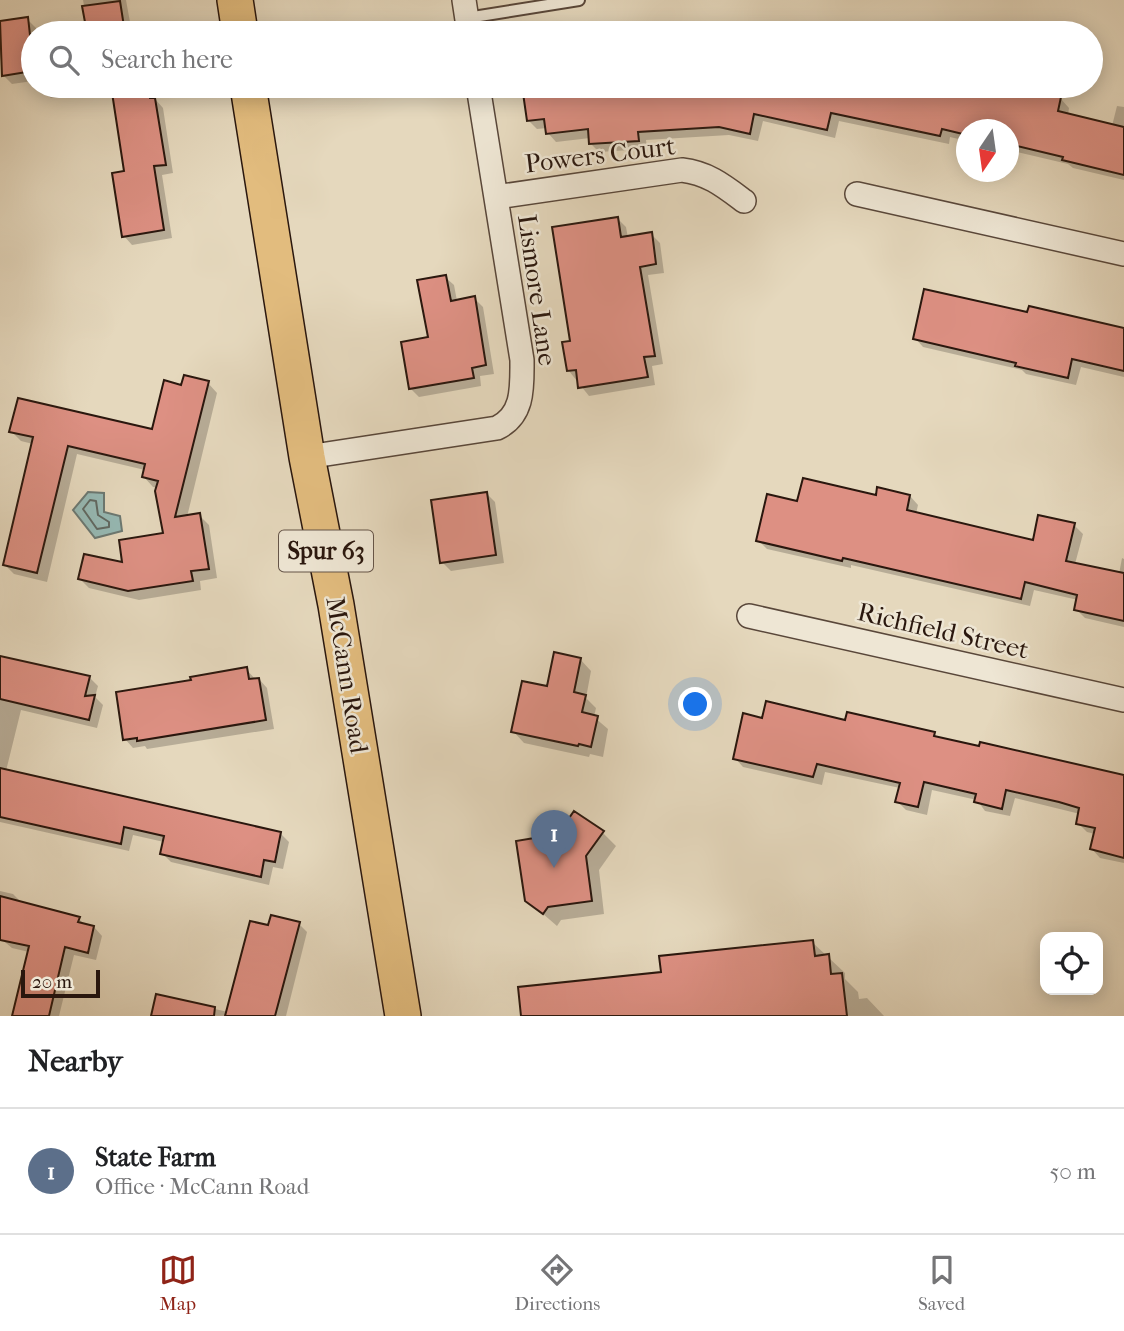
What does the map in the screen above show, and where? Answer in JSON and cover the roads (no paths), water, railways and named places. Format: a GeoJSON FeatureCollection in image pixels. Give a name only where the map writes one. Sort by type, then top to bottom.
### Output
{"type":"FeatureCollection","features":[{"type":"Feature","properties":{"kind":"main road"},"geometry":{"type":"LineString","coordinates":[[235,0],[238,21]]}},
{"type":"Feature","properties":{"kind":"main road","name":"McCann Road"},"geometry":{"type":"LineString","coordinates":[[250,98],[307,457],[337,605],[402,1016]]}},
{"type":"Feature","properties":{"kind":"street","name":"Lismore Lane"},"geometry":{"type":"LineString","coordinates":[[307,457],[496,428],[513,417],[519,405],[522,360],[480,98]]}},
{"type":"Feature","properties":{"kind":"street","name":"Powers Court"},"geometry":{"type":"LineString","coordinates":[[496,197],[682,170],[711,177],[744,201]]}},
{"type":"Feature","properties":{"kind":"street"},"geometry":{"type":"LineString","coordinates":[[857,194],[1124,254]]}},
{"type":"Feature","properties":{"kind":"street","name":"Richfield Street"},"geometry":{"type":"LineString","coordinates":[[749,616],[1124,699]]}},
{"type":"Feature","properties":{"kind":"lane"},"geometry":{"type":"LineString","coordinates":[[466,17],[579,0]]}},
{"type":"Feature","properties":{"kind":"water"},"geometry":{"type":"Polygon","coordinates":[[[88,492],[104,493],[104,512],[120,516],[122,531],[95,538],[73,510],[88,492]]]}},
{"type":"Feature","properties":{"kind":"place","name":"State Farm"},"geometry":{"type":"Point","coordinates":[554,868]}}]}
